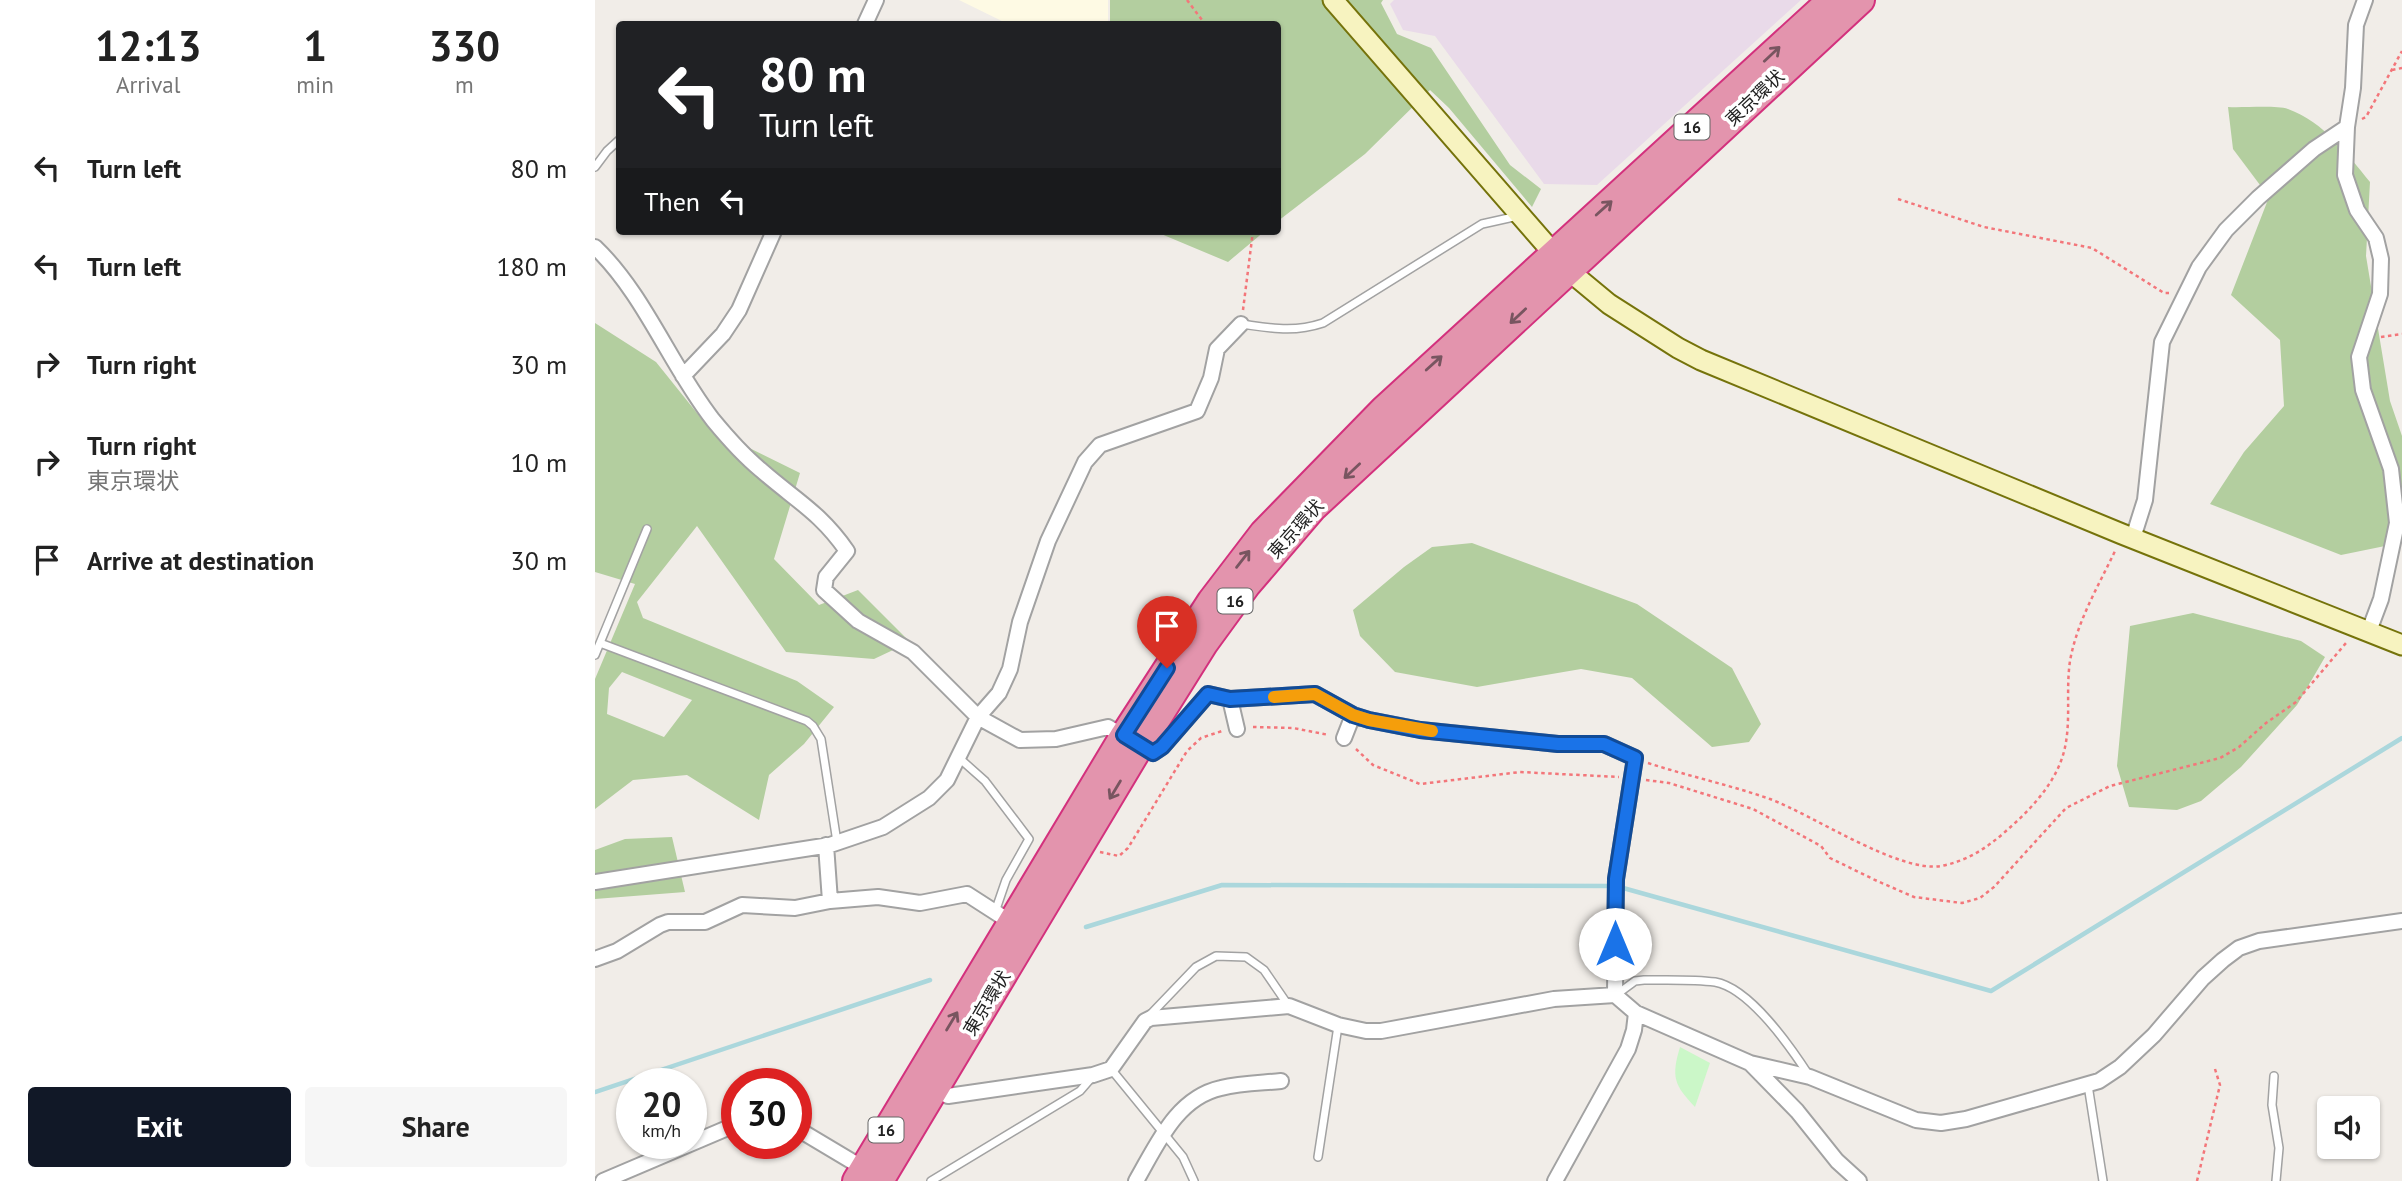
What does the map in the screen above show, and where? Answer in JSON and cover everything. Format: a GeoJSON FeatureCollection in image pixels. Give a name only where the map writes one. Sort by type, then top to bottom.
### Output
{"type":"FeatureCollection","features":[{"type":"Feature","properties":{"kind":"highway","name":"東京環状"},"geometry":{"type":"LineString","coordinates":[[926,1084],[1003,918],[1247,584],[1313,508],[1831,0]]}},
{"type":"Feature","properties":{"kind":"highway","name":"東京環状"},"geometry":{"type":"LineString","coordinates":[[1561,262],[1861,0]]}},
{"type":"Feature","properties":{"kind":"highway","name":"東京環状"},"geometry":{"type":"LineString","coordinates":[[866,1177],[926,1084],[1132,740]]}},
{"type":"Feature","properties":{"kind":"street"},"geometry":{"type":"LineString","coordinates":[[866,21],[876,0]]}},
{"type":"Feature","properties":{"kind":"street"},"geometry":{"type":"LineString","coordinates":[[1333,0],[1561,262],[1609,304],[1678,348],[1701,360],[2128,536],[2402,645]]}},
{"type":"Feature","properties":{"kind":"street"},"geometry":{"type":"LineString","coordinates":[[2364,629],[2381,599],[2397,523],[2391,469],[2363,390],[2359,357],[2379,294],[2381,259],[2376,239],[2357,210],[2345,175],[2356,25],[2365,0]]}},
{"type":"Feature","properties":{"kind":"street"},"geometry":{"type":"LineString","coordinates":[[2128,536],[2145,500],[2162,342],[2199,267],[2226,230],[2258,198],[2314,149],[2347,127]]}},
{"type":"Feature","properties":{"kind":"street"},"geometry":{"type":"LineString","coordinates":[[683,376],[723,334],[739,310],[772,235]]}},
{"type":"Feature","properties":{"kind":"street"},"geometry":{"type":"LineString","coordinates":[[595,247],[616,267],[713,420],[760,470],[817,515],[847,551],[826,578],[824,590],[858,621],[913,652],[978,717],[1026,741],[1056,739],[1108,727],[1153,753],[1162,747],[1208,694],[1230,699],[1315,694],[1353,715],[1420,730],[1558,744],[1604,744],[1635,758],[1616,886],[1615,995]]}},
{"type":"Feature","properties":{"kind":"street"},"geometry":{"type":"LineString","coordinates":[[595,882],[832,844],[883,827],[929,798],[947,780],[978,717],[999,693],[1010,669],[1020,622],[1048,541],[1085,462],[1100,445],[1198,411],[1211,379],[1217,348],[1241,324]]}},
{"type":"Feature","properties":{"kind":"street"},"geometry":{"type":"LineString","coordinates":[[1230,699],[1237,729]]}},
{"type":"Feature","properties":{"kind":"street"},"geometry":{"type":"LineString","coordinates":[[1345,738],[1353,715]]}},
{"type":"Feature","properties":{"kind":"street"},"geometry":{"type":"LineString","coordinates":[[830,901],[832,844]]}},
{"type":"Feature","properties":{"kind":"street"},"geometry":{"type":"LineString","coordinates":[[595,959],[617,951],[668,922],[705,922],[742,905],[795,908],[830,901],[878,897],[920,903],[967,894],[1003,918]]}},
{"type":"Feature","properties":{"kind":"street"},"geometry":{"type":"LineString","coordinates":[[926,1084],[947,1096],[1093,1075],[1111,1069],[1145,1021],[1151,1018],[1289,1006],[1338,1025],[1381,1031],[1554,999],[1615,995],[1636,1013],[1750,1063],[1810,1077],[1916,1120],[1941,1123],[1966,1119],[2099,1081],[2120,1067],[2154,1035],[2203,978],[2239,948],[2259,941],[2402,921]]}},
{"type":"Feature","properties":{"kind":"street"},"geometry":{"type":"LineString","coordinates":[[1555,1181],[1628,1049],[1636,1013]]}},
{"type":"Feature","properties":{"kind":"street"},"geometry":{"type":"LineString","coordinates":[[1750,1063],[1797,1111],[1837,1161],[1859,1181]]}},
{"type":"Feature","properties":{"kind":"street"},"geometry":{"type":"LineString","coordinates":[[1136,1181],[1181,1109],[1195,1098],[1219,1088],[1281,1081]]}},
{"type":"Feature","properties":{"kind":"street"},"geometry":{"type":"LineString","coordinates":[[603,1181],[721,1131]]}},
{"type":"Feature","properties":{"kind":"street"},"geometry":{"type":"LineString","coordinates":[[812,1139],[866,1177]]}},
{"type":"Feature","properties":{"kind":"lane"},"geometry":{"type":"LineString","coordinates":[[595,167],[607,150],[616,143]]}},
{"type":"Feature","properties":{"kind":"lane"},"geometry":{"type":"LineString","coordinates":[[1241,324],[1288,330],[1323,323],[1482,224],[1520,216]]}},
{"type":"Feature","properties":{"kind":"lane"},"geometry":{"type":"LineString","coordinates":[[595,655],[647,528]]}},
{"type":"Feature","properties":{"kind":"lane"},"geometry":{"type":"LineString","coordinates":[[600,643],[807,721],[813,726],[821,738],[832,844]]}},
{"type":"Feature","properties":{"kind":"lane"},"geometry":{"type":"LineString","coordinates":[[958,757],[985,781],[1029,839],[1006,880],[1003,918]]}},
{"type":"Feature","properties":{"kind":"lane"},"geometry":{"type":"LineString","coordinates":[[1145,1021],[1196,967],[1216,956],[1246,957],[1264,970],[1289,1006]]}},
{"type":"Feature","properties":{"kind":"lane"},"geometry":{"type":"LineString","coordinates":[[1615,995],[1635,981],[1644,980],[1722,984],[1756,1008],[1786,1040],[1810,1077]]}},
{"type":"Feature","properties":{"kind":"lane"},"geometry":{"type":"LineString","coordinates":[[1318,1157],[1338,1025]]}},
{"type":"Feature","properties":{"kind":"lane"},"geometry":{"type":"LineString","coordinates":[[1111,1069],[1183,1157],[1194,1181]]}},
{"type":"Feature","properties":{"kind":"lane"},"geometry":{"type":"LineString","coordinates":[[931,1181],[1080,1091],[1093,1075]]}},
{"type":"Feature","properties":{"kind":"lane"},"geometry":{"type":"LineString","coordinates":[[2274,1076],[2272,1105],[2279,1147],[2277,1181]]}},
{"type":"Feature","properties":{"kind":"lane"},"geometry":{"type":"LineString","coordinates":[[2088,1084],[2103,1181]]}},
{"type":"Feature","properties":{"kind":"path"},"geometry":{"type":"LineString","coordinates":[[1187,0],[1203,21]]}},
{"type":"Feature","properties":{"kind":"path"},"geometry":{"type":"LineString","coordinates":[[2347,127],[2366,117],[2402,51]]}},
{"type":"Feature","properties":{"kind":"path"},"geometry":{"type":"LineString","coordinates":[[2392,70],[2402,68]]}},
{"type":"Feature","properties":{"kind":"path"},"geometry":{"type":"LineString","coordinates":[[1898,199],[1984,227],[2092,248],[2164,293],[2186,292]]}},
{"type":"Feature","properties":{"kind":"path"},"geometry":{"type":"LineString","coordinates":[[1241,324],[1252,235]]}},
{"type":"Feature","properties":{"kind":"path"},"geometry":{"type":"LineString","coordinates":[[2366,340],[2402,334]]}},
{"type":"Feature","properties":{"kind":"path"},"geometry":{"type":"LineString","coordinates":[[1635,758],[1771,800],[1879,851],[1915,864],[1939,867],[1973,856],[2020,819],[2048,786],[2060,764],[2066,745],[2069,718],[2067,692],[2070,661],[2079,627],[2128,536]]}},
{"type":"Feature","properties":{"kind":"path"},"geometry":{"type":"LineString","coordinates":[[1096,851],[1119,856],[1128,848],[1187,751],[1201,738],[1215,732],[1260,726],[1293,728],[1345,738],[1373,765],[1420,784],[1520,772],[1632,777],[1669,783],[1753,809],[1821,846],[1830,858],[1914,897],[1962,903],[1980,898],[1994,887],[2066,808],[2110,786],[2220,758],[2239,747],[2266,723],[2296,702],[2364,629]]}},
{"type":"Feature","properties":{"kind":"path"},"geometry":{"type":"LineString","coordinates":[[2197,1181],[2220,1085],[2215,1069]]}},
{"type":"Feature","properties":{"kind":"shaded area"},"geometry":{"type":"Polygon","coordinates":[[[959,0],[1108,0],[1108,21],[1002,21],[959,0]]]}},
{"type":"Feature","properties":{"kind":"shaded area"},"geometry":{"type":"Polygon","coordinates":[[[1394,0],[1801,0],[1597,185],[1544,184],[1435,36],[1403,30],[1390,4],[1394,0]]]}},
{"type":"Feature","properties":{"kind":"green space"},"geometry":{"type":"Polygon","coordinates":[[[1110,0],[1383,0],[1381,3],[1397,34],[1431,48],[1510,165],[1541,189],[1532,207],[1449,108],[1430,90],[1365,154],[1281,219],[1281,21],[1110,21],[1110,0]]]}},
{"type":"Feature","properties":{"kind":"green space"},"geometry":{"type":"Polygon","coordinates":[[[2228,107],[2283,108],[2301,115],[2324,130],[2370,182],[2366,256],[2390,401],[2402,436],[2402,489],[2385,546],[2341,555],[2210,504],[2244,452],[2284,406],[2280,340],[2231,295],[2269,197],[2233,149],[2228,107]]]}},
{"type":"Feature","properties":{"kind":"green space"},"geometry":{"type":"Polygon","coordinates":[[[1164,235],[1260,235],[1228,262],[1164,235]]]}},
{"type":"Feature","properties":{"kind":"green space"},"geometry":{"type":"Polygon","coordinates":[[[595,323],[656,362],[709,428],[800,473],[774,559],[819,605],[858,590],[910,642],[874,659],[786,652],[697,526],[637,602],[643,618],[797,681],[834,707],[804,744],[769,775],[759,820],[687,775],[633,780],[595,809],[595,679],[635,584],[595,572],[595,323]],[[622,672],[609,688],[607,714],[664,737],[692,700],[622,672]]]}},
{"type":"Feature","properties":{"kind":"green space"},"geometry":{"type":"Polygon","coordinates":[[[1472,543],[1637,604],[1732,668],[1761,724],[1749,742],[1712,747],[1632,678],[1581,669],[1477,687],[1395,672],[1360,636],[1353,610],[1432,547],[1472,543]]]}},
{"type":"Feature","properties":{"kind":"green space"},"geometry":{"type":"Polygon","coordinates":[[[2193,613],[2301,641],[2325,657],[2297,705],[2241,767],[2201,801],[2177,810],[2129,807],[2117,766],[2130,626],[2193,613]]]}},
{"type":"Feature","properties":{"kind":"green space"},"geometry":{"type":"Polygon","coordinates":[[[672,837],[685,892],[595,899],[595,850],[625,839],[672,837]]]}},
{"type":"Feature","properties":{"kind":"green space"},"geometry":{"type":"Polygon","coordinates":[[[1680,1047],[1710,1063],[1695,1107],[1676,1080],[1680,1047]]]}},
{"type":"Feature","properties":{"kind":"waterway"},"geometry":{"type":"LineString","coordinates":[[1086,927],[1222,885],[1616,886],[1991,991],[2402,738]]}},
{"type":"Feature","properties":{"kind":"waterway"},"geometry":{"type":"LineString","coordinates":[[595,1092],[930,980]]}},
{"type":"Feature","properties":{"kind":"slow traffic"},"geometry":{"type":"LineString","coordinates":[[1274,697],[1315,694],[1353,715],[1432,731]]}},
{"type":"Feature","properties":{"kind":"route"},"geometry":{"type":"LineString","coordinates":[[1167,668],[1124,735],[1153,753],[1162,747],[1208,694],[1230,699],[1315,694],[1353,715],[1369,720],[1420,730],[1558,744],[1604,744],[1635,758],[1616,879],[1615,944]]}}]}
